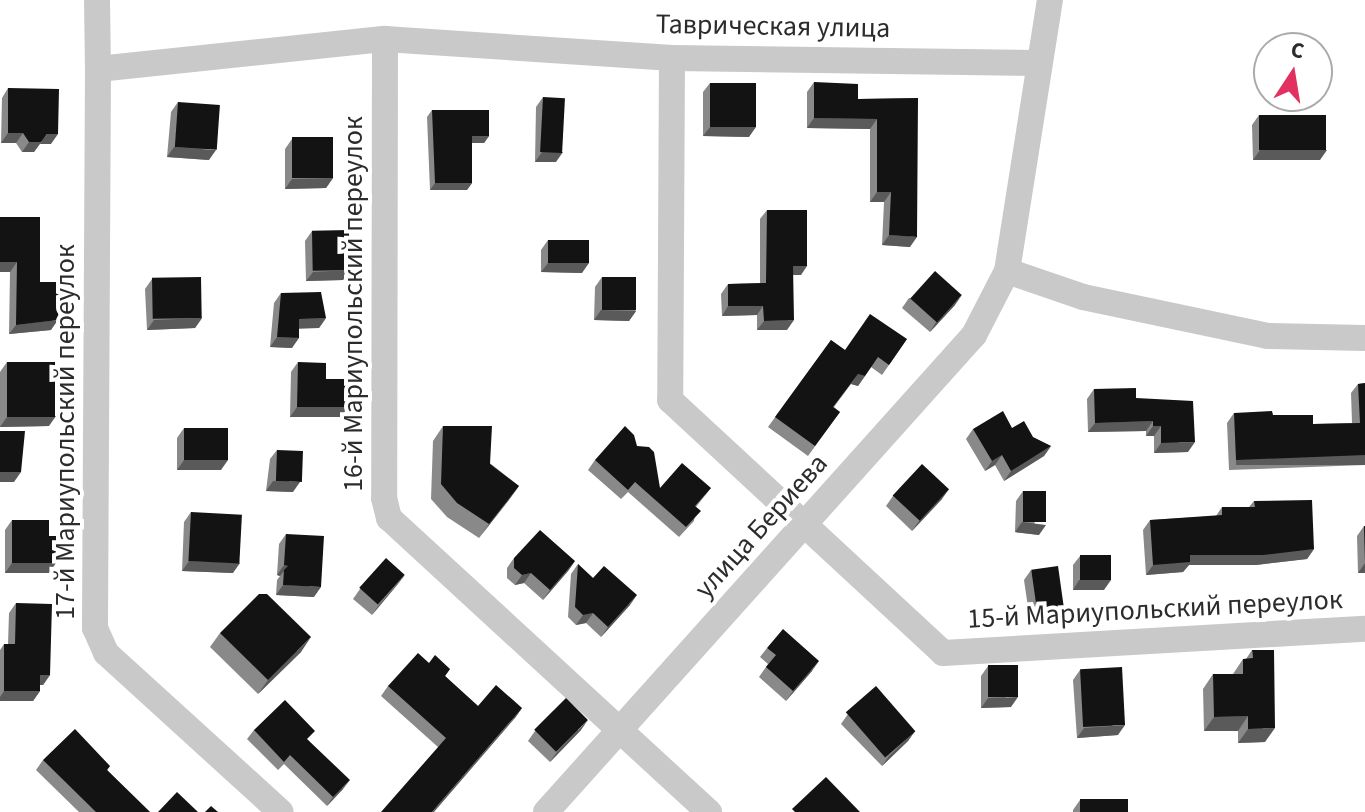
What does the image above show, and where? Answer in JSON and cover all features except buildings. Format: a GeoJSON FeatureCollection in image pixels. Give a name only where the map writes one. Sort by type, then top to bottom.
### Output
{"type":"FeatureCollection","features":[{"type":"Feature","properties":{"kind":"street"},"geometry":{"type":"LineString","coordinates":[[97,0],[98,69]]}},
{"type":"Feature","properties":{"kind":"street","name":"улица Бериева"},"geometry":{"type":"LineString","coordinates":[[546,812],[806,526],[974,335],[1007,271],[1050,0]]}},
{"type":"Feature","properties":{"kind":"street","name":"Таврическая улица"},"geometry":{"type":"LineString","coordinates":[[98,69],[385,39],[672,58],[1038,63]]}},
{"type":"Feature","properties":{"kind":"street","name":"16-й Мариупольский переулок"},"geometry":{"type":"LineString","coordinates":[[385,39],[384,498],[389,518],[709,812]]}},
{"type":"Feature","properties":{"kind":"street","name":"15-й Мариупольский переулок"},"geometry":{"type":"LineString","coordinates":[[672,58],[670,400],[943,653],[1365,629]]}},
{"type":"Feature","properties":{"kind":"street","name":"17-й Мариупольский переулок"},"geometry":{"type":"LineString","coordinates":[[98,69],[95,628],[106,653],[281,812]]}},
{"type":"Feature","properties":{"kind":"street"},"geometry":{"type":"LineString","coordinates":[[1007,271],[1083,297],[1268,336],[1365,338]]}}]}
